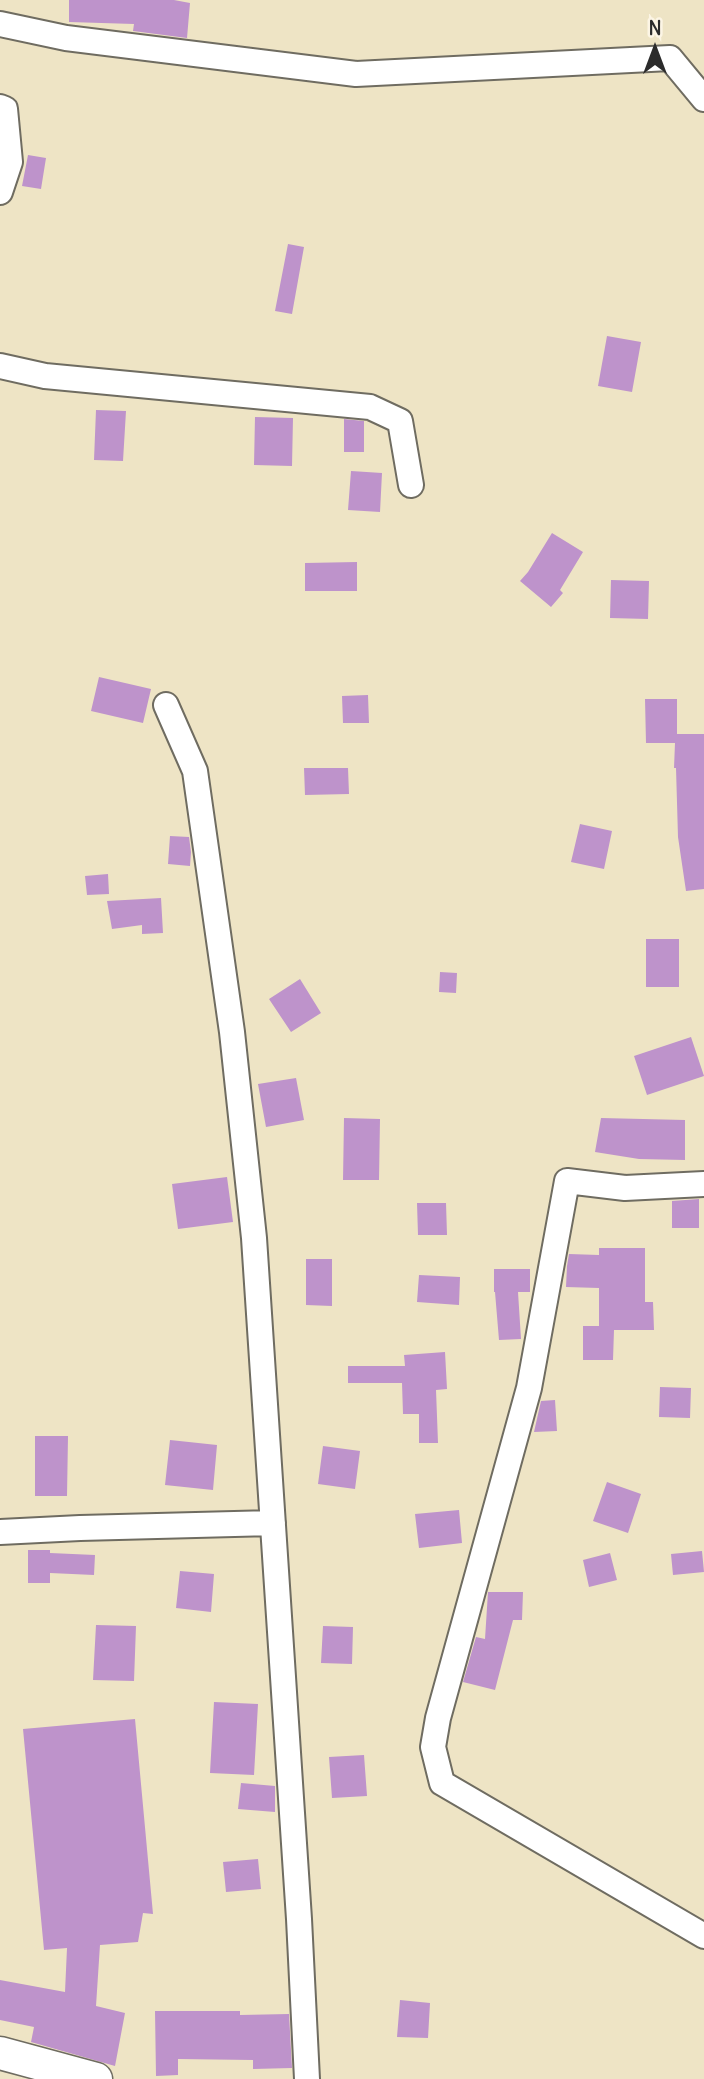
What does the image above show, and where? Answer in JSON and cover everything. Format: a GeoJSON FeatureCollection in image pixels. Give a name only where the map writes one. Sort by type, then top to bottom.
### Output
{"type":"FeatureCollection","features":[{"type":"Feature","properties":{"kind":"street"},"geometry":{"type":"LineString","coordinates":[[0,24],[66,38],[356,74],[670,58],[704,99]]}},
{"type":"Feature","properties":{"kind":"street"},"geometry":{"type":"LineString","coordinates":[[0,107],[5,109],[10,162],[0,192]]}},
{"type":"Feature","properties":{"kind":"street"},"geometry":{"type":"LineString","coordinates":[[0,366],[45,376],[370,407],[400,421],[411,485]]}},
{"type":"Feature","properties":{"kind":"street"},"geometry":{"type":"LineString","coordinates":[[166,705],[195,771],[232,1032],[254,1238],[307,2079]]}},
{"type":"Feature","properties":{"kind":"street"},"geometry":{"type":"LineString","coordinates":[[704,1184],[625,1188],[567,1181],[529,1388],[438,1718],[433,1747],[442,1783],[704,1936]]}},
{"type":"Feature","properties":{"kind":"street"},"geometry":{"type":"LineString","coordinates":[[0,1532],[273,1523]]}},
{"type":"Feature","properties":{"kind":"street"},"geometry":{"type":"LineString","coordinates":[[0,2053],[96,2079]]}},
{"type":"Feature","properties":{"kind":"building"},"geometry":{"type":"Polygon","coordinates":[[[69,0],[174,0],[190,3],[187,38],[133,31],[134,24],[69,22],[69,0]]]}},
{"type":"Feature","properties":{"kind":"building"},"geometry":{"type":"Polygon","coordinates":[[[28,155],[46,158],[41,189],[22,186],[28,155]]]}},
{"type":"Feature","properties":{"kind":"building"},"geometry":{"type":"Polygon","coordinates":[[[288,244],[304,247],[292,314],[275,311],[288,244]]]}},
{"type":"Feature","properties":{"kind":"building"},"geometry":{"type":"Polygon","coordinates":[[[607,336],[641,342],[632,392],[598,386],[607,336]]]}},
{"type":"Feature","properties":{"kind":"building"},"geometry":{"type":"Polygon","coordinates":[[[96,410],[126,411],[123,461],[94,460],[96,410]]]}},
{"type":"Feature","properties":{"kind":"building"},"geometry":{"type":"Polygon","coordinates":[[[255,417],[293,418],[292,466],[254,465],[255,417]]]}},
{"type":"Feature","properties":{"kind":"building"},"geometry":{"type":"Polygon","coordinates":[[[344,419],[364,421],[364,452],[344,452],[344,419]]]}},
{"type":"Feature","properties":{"kind":"building"},"geometry":{"type":"Polygon","coordinates":[[[351,471],[382,473],[380,512],[348,510],[351,471]]]}},
{"type":"Feature","properties":{"kind":"building"},"geometry":{"type":"Polygon","coordinates":[[[552,533],[583,552],[560,590],[563,593],[551,607],[520,581],[552,533]]]}},
{"type":"Feature","properties":{"kind":"building"},"geometry":{"type":"Polygon","coordinates":[[[357,562],[357,591],[305,591],[305,563],[357,562]]]}},
{"type":"Feature","properties":{"kind":"building"},"geometry":{"type":"Polygon","coordinates":[[[611,580],[649,581],[648,619],[610,618],[611,580]]]}},
{"type":"Feature","properties":{"kind":"building"},"geometry":{"type":"Polygon","coordinates":[[[99,677],[151,689],[143,723],[91,711],[99,677]]]}},
{"type":"Feature","properties":{"kind":"building"},"geometry":{"type":"Polygon","coordinates":[[[368,695],[369,723],[343,723],[342,696],[368,695]]]}},
{"type":"Feature","properties":{"kind":"building"},"geometry":{"type":"Polygon","coordinates":[[[645,699],[677,699],[677,734],[704,734],[704,889],[686,891],[678,837],[675,743],[646,743],[645,699]]]}},
{"type":"Feature","properties":{"kind":"building"},"geometry":{"type":"Polygon","coordinates":[[[304,768],[348,768],[349,794],[305,795],[304,768]]]}},
{"type":"Feature","properties":{"kind":"building"},"geometry":{"type":"Polygon","coordinates":[[[580,824],[612,831],[604,869],[571,862],[580,824]]]}},
{"type":"Feature","properties":{"kind":"building"},"geometry":{"type":"Polygon","coordinates":[[[170,836],[189,837],[190,866],[168,864],[170,836]]]}},
{"type":"Feature","properties":{"kind":"building"},"geometry":{"type":"Polygon","coordinates":[[[108,874],[109,894],[87,895],[85,876],[108,874]]]}},
{"type":"Feature","properties":{"kind":"building"},"geometry":{"type":"Polygon","coordinates":[[[161,898],[163,933],[142,934],[142,925],[112,929],[107,901],[161,898]]]}},
{"type":"Feature","properties":{"kind":"building"},"geometry":{"type":"Polygon","coordinates":[[[646,939],[679,939],[679,987],[646,987],[646,939]]]}},
{"type":"Feature","properties":{"kind":"building"},"geometry":{"type":"Polygon","coordinates":[[[440,972],[457,973],[456,993],[439,992],[440,972]]]}},
{"type":"Feature","properties":{"kind":"building"},"geometry":{"type":"Polygon","coordinates":[[[300,979],[321,1013],[291,1032],[269,999],[300,979]]]}},
{"type":"Feature","properties":{"kind":"building"},"geometry":{"type":"Polygon","coordinates":[[[691,1037],[704,1076],[647,1095],[634,1056],[691,1037]]]}},
{"type":"Feature","properties":{"kind":"building"},"geometry":{"type":"Polygon","coordinates":[[[296,1078],[304,1120],[266,1127],[258,1084],[296,1078]]]}},
{"type":"Feature","properties":{"kind":"building"},"geometry":{"type":"Polygon","coordinates":[[[344,1118],[380,1119],[379,1180],[343,1180],[344,1118]]]}},
{"type":"Feature","properties":{"kind":"building"},"geometry":{"type":"Polygon","coordinates":[[[601,1118],[685,1120],[685,1160],[639,1159],[595,1152],[601,1118]]]}},
{"type":"Feature","properties":{"kind":"building"},"geometry":{"type":"Polygon","coordinates":[[[227,1177],[233,1222],[178,1229],[172,1184],[227,1177]]]}},
{"type":"Feature","properties":{"kind":"building"},"geometry":{"type":"Polygon","coordinates":[[[699,1199],[699,1228],[672,1228],[672,1201],[699,1199]]]}},
{"type":"Feature","properties":{"kind":"building"},"geometry":{"type":"Polygon","coordinates":[[[417,1203],[446,1203],[447,1235],[418,1235],[417,1203]]]}},
{"type":"Feature","properties":{"kind":"building"},"geometry":{"type":"Polygon","coordinates":[[[599,1248],[645,1248],[645,1302],[653,1302],[654,1330],[614,1330],[613,1360],[583,1360],[583,1326],[599,1326],[599,1288],[566,1287],[567,1266],[569,1254],[599,1255],[599,1248]]]}},
{"type":"Feature","properties":{"kind":"building"},"geometry":{"type":"Polygon","coordinates":[[[306,1259],[332,1259],[332,1306],[306,1305],[306,1259]]]}},
{"type":"Feature","properties":{"kind":"building"},"geometry":{"type":"Polygon","coordinates":[[[494,1269],[530,1269],[530,1292],[518,1292],[521,1339],[499,1340],[494,1269]]]}},
{"type":"Feature","properties":{"kind":"building"},"geometry":{"type":"Polygon","coordinates":[[[419,1275],[460,1277],[459,1305],[417,1302],[419,1275]]]}},
{"type":"Feature","properties":{"kind":"building"},"geometry":{"type":"Polygon","coordinates":[[[445,1352],[447,1389],[436,1390],[438,1443],[419,1443],[419,1414],[403,1414],[402,1383],[348,1383],[348,1366],[405,1366],[404,1355],[445,1352]]]}},
{"type":"Feature","properties":{"kind":"building"},"geometry":{"type":"Polygon","coordinates":[[[660,1387],[691,1388],[690,1418],[659,1417],[660,1387]]]}},
{"type":"Feature","properties":{"kind":"building"},"geometry":{"type":"Polygon","coordinates":[[[555,1400],[557,1431],[534,1432],[541,1401],[555,1400]]]}},
{"type":"Feature","properties":{"kind":"building"},"geometry":{"type":"Polygon","coordinates":[[[35,1436],[68,1436],[67,1496],[35,1496],[35,1436]]]}},
{"type":"Feature","properties":{"kind":"building"},"geometry":{"type":"Polygon","coordinates":[[[170,1440],[217,1445],[213,1490],[165,1485],[170,1440]]]}},
{"type":"Feature","properties":{"kind":"building"},"geometry":{"type":"Polygon","coordinates":[[[323,1446],[360,1451],[355,1489],[318,1484],[323,1446]]]}},
{"type":"Feature","properties":{"kind":"building"},"geometry":{"type":"Polygon","coordinates":[[[607,1482],[641,1494],[628,1533],[593,1521],[607,1482]]]}},
{"type":"Feature","properties":{"kind":"building"},"geometry":{"type":"Polygon","coordinates":[[[459,1510],[462,1543],[419,1548],[415,1514],[459,1510]]]}},
{"type":"Feature","properties":{"kind":"building"},"geometry":{"type":"Polygon","coordinates":[[[28,1550],[95,1555],[94,1575],[50,1573],[50,1583],[28,1583],[28,1550]]]}},
{"type":"Feature","properties":{"kind":"building"},"geometry":{"type":"Polygon","coordinates":[[[702,1551],[704,1572],[673,1575],[671,1554],[702,1551]]]}},
{"type":"Feature","properties":{"kind":"building"},"geometry":{"type":"Polygon","coordinates":[[[610,1553],[617,1580],[589,1587],[583,1560],[610,1553]]]}},
{"type":"Feature","properties":{"kind":"building"},"geometry":{"type":"Polygon","coordinates":[[[180,1571],[214,1574],[211,1612],[176,1608],[180,1571]]]}},
{"type":"Feature","properties":{"kind":"building"},"geometry":{"type":"Polygon","coordinates":[[[488,1592],[523,1592],[522,1620],[513,1620],[495,1690],[463,1682],[476,1637],[485,1639],[488,1592]]]}},
{"type":"Feature","properties":{"kind":"building"},"geometry":{"type":"Polygon","coordinates":[[[96,1625],[136,1626],[134,1681],[93,1680],[96,1625]]]}},
{"type":"Feature","properties":{"kind":"building"},"geometry":{"type":"Polygon","coordinates":[[[323,1626],[353,1627],[352,1664],[321,1663],[323,1626]]]}},
{"type":"Feature","properties":{"kind":"building"},"geometry":{"type":"Polygon","coordinates":[[[214,1702],[258,1704],[254,1775],[210,1773],[214,1702]]]}},
{"type":"Feature","properties":{"kind":"building"},"geometry":{"type":"Polygon","coordinates":[[[135,1719],[153,1914],[143,1913],[138,1942],[100,1945],[96,2006],[125,2013],[115,2066],[31,2042],[34,2027],[0,2020],[0,1980],[65,1992],[67,1948],[44,1950],[23,1729],[135,1719]]]}},
{"type":"Feature","properties":{"kind":"building"},"geometry":{"type":"Polygon","coordinates":[[[364,1755],[367,1796],[332,1798],[329,1757],[364,1755]]]}},
{"type":"Feature","properties":{"kind":"building"},"geometry":{"type":"Polygon","coordinates":[[[241,1783],[275,1786],[275,1812],[238,1809],[241,1783]]]}},
{"type":"Feature","properties":{"kind":"building"},"geometry":{"type":"Polygon","coordinates":[[[258,1859],[261,1889],[226,1892],[223,1862],[258,1859]]]}},
{"type":"Feature","properties":{"kind":"building"},"geometry":{"type":"Polygon","coordinates":[[[400,2000],[430,2003],[428,2038],[397,2037],[400,2000]]]}},
{"type":"Feature","properties":{"kind":"building"},"geometry":{"type":"Polygon","coordinates":[[[155,2011],[289,2014],[292,2068],[253,2069],[253,2060],[178,2059],[178,2075],[156,2076],[155,2011]]]}}]}
